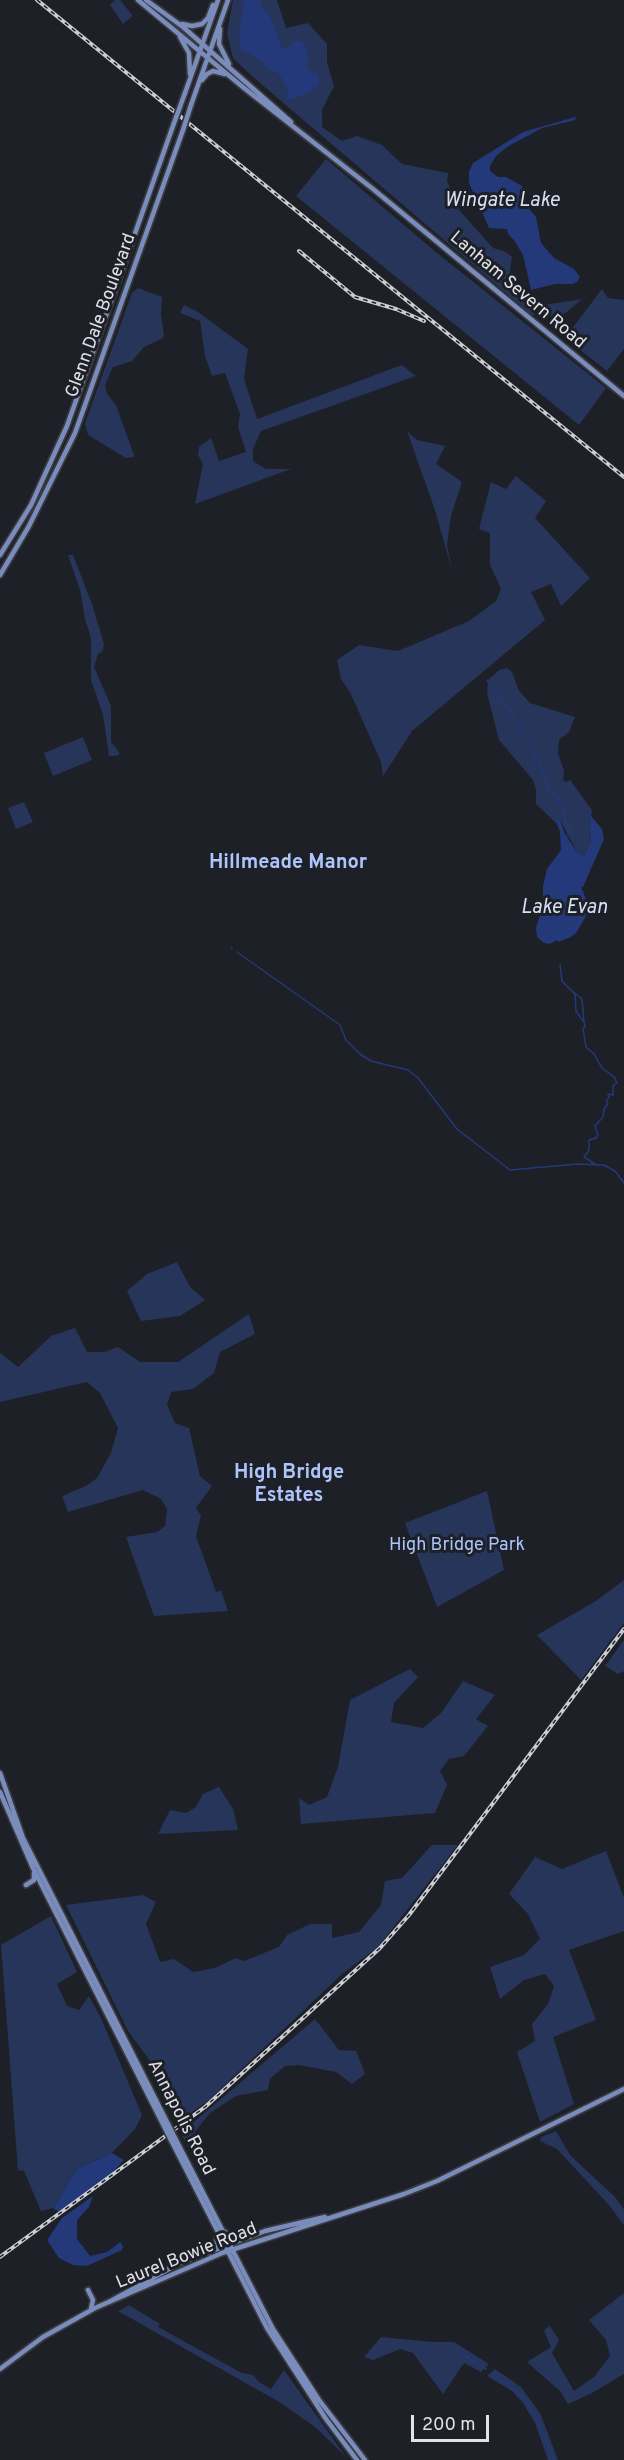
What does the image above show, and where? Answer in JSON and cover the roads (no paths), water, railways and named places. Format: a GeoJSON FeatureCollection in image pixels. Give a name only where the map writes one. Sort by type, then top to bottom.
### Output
{"type":"FeatureCollection","features":[{"type":"Feature","properties":{"kind":"main road","name":"Lanham Severn Road"},"geometry":{"type":"LineString","coordinates":[[138,0],[624,396]]}},
{"type":"Feature","properties":{"kind":"main road","name":"Lanham Severn Road"},"geometry":{"type":"LineString","coordinates":[[146,0],[210,50],[310,139]]}},
{"type":"Feature","properties":{"kind":"main road"},"geometry":{"type":"LineString","coordinates":[[177,23],[192,26],[202,24],[208,18],[217,0]]}},
{"type":"Feature","properties":{"kind":"main road","name":"Glenn Dale Boulevard"},"geometry":{"type":"LineString","coordinates":[[0,555],[31,505],[67,426],[201,51],[217,0]]}},
{"type":"Feature","properties":{"kind":"main road"},"geometry":{"type":"LineString","coordinates":[[227,2],[219,31],[220,48],[229,64],[250,84]]}},
{"type":"Feature","properties":{"kind":"main road","name":"Glenn Dale Boulevard"},"geometry":{"type":"LineString","coordinates":[[0,575],[29,526],[75,433],[227,2]]}},
{"type":"Feature","properties":{"kind":"main road"},"geometry":{"type":"LineString","coordinates":[[171,26],[186,45],[190,58],[191,68],[185,93]]}},
{"type":"Feature","properties":{"kind":"main road"},"geometry":{"type":"LineString","coordinates":[[191,105],[203,78],[213,71],[222,73],[244,88]]}},
{"type":"Feature","properties":{"kind":"main road","name":"Annapolis Road"},"geometry":{"type":"LineString","coordinates":[[0,1773],[23,1838],[267,2328],[301,2383],[357,2460]]}},
{"type":"Feature","properties":{"kind":"main road","name":"Annapolis Road"},"geometry":{"type":"LineString","coordinates":[[0,1792],[33,1868],[167,2127]]}},
{"type":"Feature","properties":{"kind":"main road"},"geometry":{"type":"LineString","coordinates":[[26,1885],[34,1880],[33,1868]]}},
{"type":"Feature","properties":{"kind":"main road","name":"Laurel Bowie Road"},"geometry":{"type":"LineString","coordinates":[[109,2302],[178,2264],[337,2215],[437,2181],[624,2088]]}},
{"type":"Feature","properties":{"kind":"main road","name":"Laurel Bowie Road"},"geometry":{"type":"LineString","coordinates":[[109,2302],[229,2249],[247,2238],[297,2222],[337,2215]]}},
{"type":"Feature","properties":{"kind":"main road"},"geometry":{"type":"LineString","coordinates":[[209,2254],[218,2240],[219,2229],[231,2237],[247,2238]]}},
{"type":"Feature","properties":{"kind":"main road","name":"Annapolis Road"},"geometry":{"type":"LineString","coordinates":[[229,2249],[298,2369],[365,2460]]}},
{"type":"Feature","properties":{"kind":"main road"},"geometry":{"type":"LineString","coordinates":[[165,2278],[177,2270],[178,2264]]}},
{"type":"Feature","properties":{"kind":"main road"},"geometry":{"type":"LineString","coordinates":[[88,2290],[93,2300],[90,2310]]}},
{"type":"Feature","properties":{"kind":"main road"},"geometry":{"type":"LineString","coordinates":[[0,2369],[43,2337],[90,2310],[109,2302]]}},
{"type":"Feature","properties":{"kind":"water"},"geometry":{"type":"Polygon","coordinates":[[[244,0],[260,0],[262,8],[269,14],[282,48],[288,48],[299,40],[304,44],[308,57],[307,69],[319,77],[319,84],[311,92],[286,101],[288,89],[278,73],[268,69],[262,61],[240,49],[239,35],[244,0]]]}},
{"type":"Feature","properties":{"kind":"water","name":"Wingate Lake"},"geometry":{"type":"Polygon","coordinates":[[[575,117],[576,119],[572,121],[542,128],[507,147],[496,156],[490,166],[490,171],[498,177],[506,177],[522,186],[526,205],[536,217],[541,243],[554,258],[574,269],[580,277],[572,284],[555,284],[531,290],[523,255],[507,229],[489,228],[469,183],[469,172],[473,163],[523,132],[575,117]]]}},
{"type":"Feature","properties":{"kind":"water","name":"Lake Evan"},"geometry":{"type":"Polygon","coordinates":[[[592,810],[591,816],[602,829],[604,839],[583,887],[581,887],[589,906],[585,918],[571,937],[550,944],[544,943],[537,937],[536,928],[543,906],[543,886],[547,869],[561,850],[560,832],[556,821],[560,820],[565,834],[577,852],[584,856],[591,841],[589,815],[592,810]]]}},
{"type":"Feature","properties":{"kind":"water"},"geometry":{"type":"Polygon","coordinates":[[[112,2153],[124,2160],[111,2174],[59,2212],[53,2208],[77,2169],[112,2153]]]}},
{"type":"Feature","properties":{"kind":"water"},"geometry":{"type":"Polygon","coordinates":[[[93,2196],[89,2207],[77,2220],[77,2239],[90,2256],[107,2252],[120,2242],[123,2246],[122,2250],[87,2266],[73,2265],[59,2258],[47,2240],[62,2218],[93,2196]]]}},
{"type":"Feature","properties":{"kind":"waterway"},"geometry":{"type":"LineString","coordinates":[[487,680],[513,715],[539,763],[548,784],[547,788],[555,793],[563,808],[566,823],[571,828],[567,836]]}},
{"type":"Feature","properties":{"kind":"waterway"},"geometry":{"type":"LineString","coordinates":[[237,952],[340,1025],[346,1040],[360,1054],[371,1061],[408,1070],[418,1078],[457,1129],[510,1170],[577,1164],[604,1165],[615,1171],[624,1183]]}},
{"type":"Feature","properties":{"kind":"waterway"},"geometry":{"type":"LineString","coordinates":[[560,965],[562,981],[575,994],[576,1011],[584,1022],[586,1047],[617,1083],[613,1086],[613,1095],[608,1094],[609,1098],[606,1100],[608,1104],[604,1109],[603,1117],[595,1126],[598,1135],[589,1140],[589,1150],[584,1157],[595,1164]]}},
{"type":"Feature","properties":{"kind":"waterway"},"geometry":{"type":"LineString","coordinates":[[571,990],[582,999],[584,1022]]}},
{"type":"Feature","properties":{"kind":"waterway"},"geometry":{"type":"LineString","coordinates":[[462,2354],[486,2369]]}},
{"type":"Feature","properties":{"kind":"waterway"},"geometry":{"type":"LineString","coordinates":[[492,2373],[519,2393],[535,2414],[554,2460]]}},
{"type":"Feature","properties":{"kind":"railway"},"geometry":{"type":"LineString","coordinates":[[37,0],[624,477]]}},
{"type":"Feature","properties":{"kind":"railway"},"geometry":{"type":"LineString","coordinates":[[299,251],[355,297],[396,309],[424,321]]}},
{"type":"Feature","properties":{"kind":"railway"},"geometry":{"type":"LineString","coordinates":[[0,2257],[205,2107],[380,1948],[409,1915],[624,1629]]}},
{"type":"Feature","properties":{"kind":"district","name":"Hillmeade Manor"},"geometry":{"type":"Point","coordinates":[288,864]}},
{"type":"Feature","properties":{"kind":"district","name":"High Bridge Estates"},"geometry":{"type":"Point","coordinates":[289,1486]}},
{"type":"Feature","properties":{"kind":"park label","name":"High Bridge Park"},"geometry":{"type":"Point","coordinates":[457,1546]}}]}
